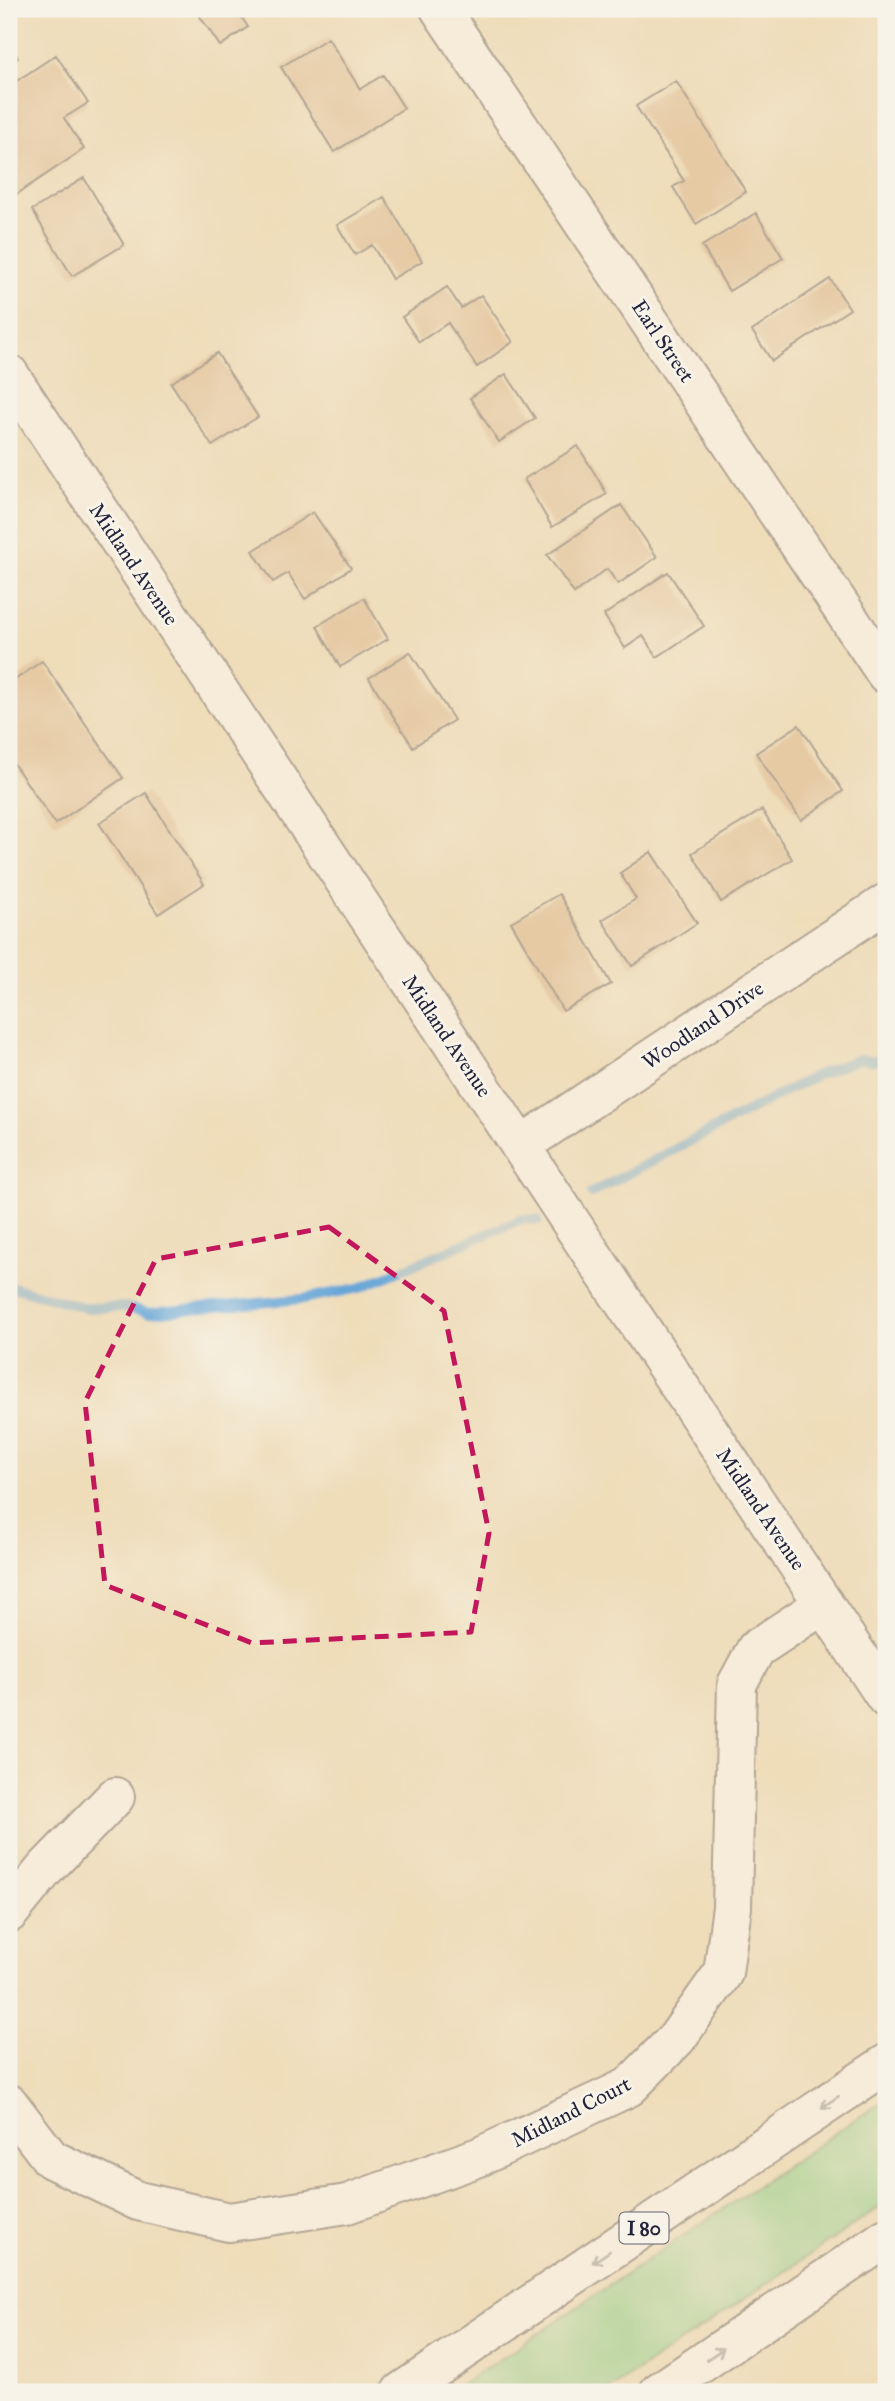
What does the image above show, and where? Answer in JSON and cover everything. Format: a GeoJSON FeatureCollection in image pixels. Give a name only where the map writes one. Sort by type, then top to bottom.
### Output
{"type":"FeatureCollection","features":[{"type":"Feature","properties":{"kind":"main road","name":"Earl Street"},"geometry":{"type":"LineString","coordinates":[[440,9],[886,674]]}},
{"type":"Feature","properties":{"kind":"main road","name":"Midland Avenue"},"geometry":{"type":"LineString","coordinates":[[9,374],[886,1698]]}},
{"type":"Feature","properties":{"kind":"main road","name":"Woodland Drive"},"geometry":{"type":"LineString","coordinates":[[520,1146],[886,903]]}},
{"type":"Feature","properties":{"kind":"main road","name":"Midland Court"},"geometry":{"type":"LineString","coordinates":[[9,2104],[51,2158],[138,2201],[229,2222],[347,2204],[479,2157],[629,2087],[677,2038],[723,1973],[733,1907],[737,1684],[756,1649],[824,1604]]}},
{"type":"Feature","properties":{"kind":"main road"},"geometry":{"type":"LineString","coordinates":[[9,1913],[45,1869],[116,1797]]}},
{"type":"Feature","properties":{"kind":"main road","name":"I 80"},"geometry":{"type":"LineString","coordinates":[[401,2392],[886,2064]]}},
{"type":"Feature","properties":{"kind":"main road"},"geometry":{"type":"LineString","coordinates":[[659,2392],[886,2238]]}},
{"type":"Feature","properties":{"kind":"highlighted area"},"geometry":{"type":"Polygon","coordinates":[[[329,1227],[444,1311],[489,1533],[471,1632],[252,1643],[105,1585],[85,1402],[156,1259],[329,1227]]]}},
{"type":"Feature","properties":{"kind":"green space"},"geometry":{"type":"Polygon","coordinates":[[[886,2099],[886,2203],[607,2392],[451,2392],[886,2099]]]}},
{"type":"Feature","properties":{"kind":"building"},"geometry":{"type":"Polygon","coordinates":[[[195,9],[236,9],[248,27],[220,46],[195,9]]]}},
{"type":"Feature","properties":{"kind":"building"},"geometry":{"type":"Polygon","coordinates":[[[328,38],[360,89],[383,75],[404,108],[334,152],[281,67],[328,38]]]}},
{"type":"Feature","properties":{"kind":"building"},"geometry":{"type":"Polygon","coordinates":[[[9,43],[18,58],[9,65],[9,43]]]}},
{"type":"Feature","properties":{"kind":"building"},"geometry":{"type":"Polygon","coordinates":[[[56,55],[88,103],[64,118],[84,149],[17,194],[9,181],[9,86],[56,55]]]}},
{"type":"Feature","properties":{"kind":"building"},"geometry":{"type":"Polygon","coordinates":[[[676,81],[746,192],[696,224],[673,187],[684,181],[636,106],[676,81]]]}},
{"type":"Feature","properties":{"kind":"building"},"geometry":{"type":"Polygon","coordinates":[[[84,178],[124,245],[72,276],[32,210],[84,178]]]}},
{"type":"Feature","properties":{"kind":"building"},"geometry":{"type":"Polygon","coordinates":[[[384,197],[422,261],[392,279],[372,245],[355,255],[337,225],[384,197]]]}},
{"type":"Feature","properties":{"kind":"building"},"geometry":{"type":"Polygon","coordinates":[[[756,213],[783,258],[729,291],[702,246],[756,213]]]}},
{"type":"Feature","properties":{"kind":"building"},"geometry":{"type":"Polygon","coordinates":[[[830,279],[850,309],[772,361],[752,331],[830,279]]]}},
{"type":"Feature","properties":{"kind":"building"},"geometry":{"type":"Polygon","coordinates":[[[447,287],[461,308],[481,295],[513,342],[477,367],[448,323],[419,342],[402,317],[447,287]]]}},
{"type":"Feature","properties":{"kind":"building"},"geometry":{"type":"Polygon","coordinates":[[[217,353],[258,417],[212,446],[171,383],[217,353]]]}},
{"type":"Feature","properties":{"kind":"building"},"geometry":{"type":"Polygon","coordinates":[[[506,374],[535,418],[499,442],[470,398],[506,374]]]}},
{"type":"Feature","properties":{"kind":"building"},"geometry":{"type":"Polygon","coordinates":[[[578,446],[607,494],[552,527],[524,479],[578,446]]]}},
{"type":"Feature","properties":{"kind":"building"},"geometry":{"type":"Polygon","coordinates":[[[621,505],[657,557],[618,584],[607,569],[574,593],[547,555],[621,505]]]}},
{"type":"Feature","properties":{"kind":"building"},"geometry":{"type":"Polygon","coordinates":[[[313,512],[351,568],[305,599],[288,573],[273,582],[253,551],[313,512]]]}},
{"type":"Feature","properties":{"kind":"building"},"geometry":{"type":"Polygon","coordinates":[[[668,572],[704,626],[657,657],[643,636],[625,648],[604,615],[668,572]]]}},
{"type":"Feature","properties":{"kind":"building"},"geometry":{"type":"Polygon","coordinates":[[[364,598],[388,639],[340,667],[317,626],[364,598]]]}},
{"type":"Feature","properties":{"kind":"building"},"geometry":{"type":"Polygon","coordinates":[[[410,652],[454,720],[413,747],[369,678],[410,652]]]}},
{"type":"Feature","properties":{"kind":"building"},"geometry":{"type":"Polygon","coordinates":[[[42,661],[123,778],[55,824],[9,757],[9,684],[42,661]]]}},
{"type":"Feature","properties":{"kind":"building"},"geometry":{"type":"Polygon","coordinates":[[[799,725],[843,791],[801,820],[756,753],[799,725]]]}},
{"type":"Feature","properties":{"kind":"building"},"geometry":{"type":"Polygon","coordinates":[[[146,793],[204,884],[158,914],[99,823],[146,793]]]}},
{"type":"Feature","properties":{"kind":"building"},"geometry":{"type":"Polygon","coordinates":[[[762,810],[792,859],[721,902],[692,853],[762,810]]]}},
{"type":"Feature","properties":{"kind":"building"},"geometry":{"type":"Polygon","coordinates":[[[651,852],[697,923],[632,966],[602,920],[636,899],[620,873],[651,852]]]}},
{"type":"Feature","properties":{"kind":"building"},"geometry":{"type":"Polygon","coordinates":[[[559,894],[611,984],[563,1011],[511,922],[559,894]]]}},
{"type":"Feature","properties":{"kind":"waterway"},"geometry":{"type":"LineString","coordinates":[[591,1193],[819,1074],[859,1059],[874,1061],[886,1057]]}},
{"type":"Feature","properties":{"kind":"waterway"},"geometry":{"type":"LineString","coordinates":[[9,1286],[86,1308],[126,1307],[148,1313],[302,1299],[359,1288],[522,1219],[538,1220]]}}]}
